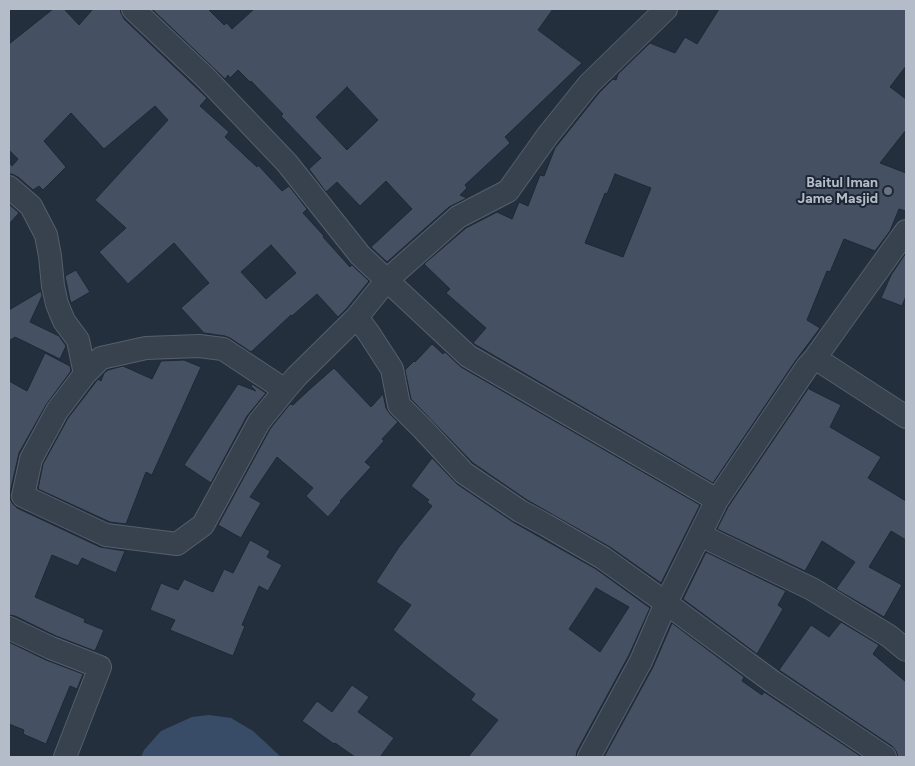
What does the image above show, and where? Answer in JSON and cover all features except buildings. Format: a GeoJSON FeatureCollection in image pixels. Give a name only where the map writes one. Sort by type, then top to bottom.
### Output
{"type":"FeatureCollection","features":[{"type":"Feature","properties":{"kind":"street"},"geometry":{"type":"LineString","coordinates":[[133,9],[206,78],[287,164],[360,255],[468,356],[717,500]]}},
{"type":"Feature","properties":{"kind":"street"},"geometry":{"type":"LineString","coordinates":[[285,390],[223,348],[199,346],[146,348],[102,358],[85,374],[57,411],[18,480],[23,496],[106,535],[177,544],[203,525],[260,422],[296,376],[358,317],[387,280],[458,217],[508,191],[589,84],[666,9]]}},
{"type":"Feature","properties":{"kind":"street"},"geometry":{"type":"LineString","coordinates":[[9,187],[31,206],[46,235],[57,304],[64,321],[78,340],[85,374]]}},
{"type":"Feature","properties":{"kind":"street"},"geometry":{"type":"LineString","coordinates":[[589,757],[641,661],[666,603],[717,500],[807,367],[906,231]]}},
{"type":"Feature","properties":{"kind":"street"},"geometry":{"type":"LineString","coordinates":[[358,317],[392,369],[399,405],[464,473],[513,507],[603,558],[773,682],[886,757]]}},
{"type":"Feature","properties":{"kind":"street"},"geometry":{"type":"LineString","coordinates":[[815,358],[906,417]]}},
{"type":"Feature","properties":{"kind":"street"},"geometry":{"type":"LineString","coordinates":[[700,535],[812,589],[890,636],[906,650]]}},
{"type":"Feature","properties":{"kind":"street"},"geometry":{"type":"LineString","coordinates":[[9,628],[51,648],[100,667],[66,757]]}},
{"type":"Feature","properties":{"kind":"water"},"geometry":{"type":"Polygon","coordinates":[[[209,715],[231,718],[253,731],[281,757],[141,757],[144,750],[161,731],[192,717],[209,715]]]}},
{"type":"Feature","properties":{"kind":"place","name":"Baitul Iman Jame Masjid"},"geometry":{"type":"Point","coordinates":[888,191]}}]}
